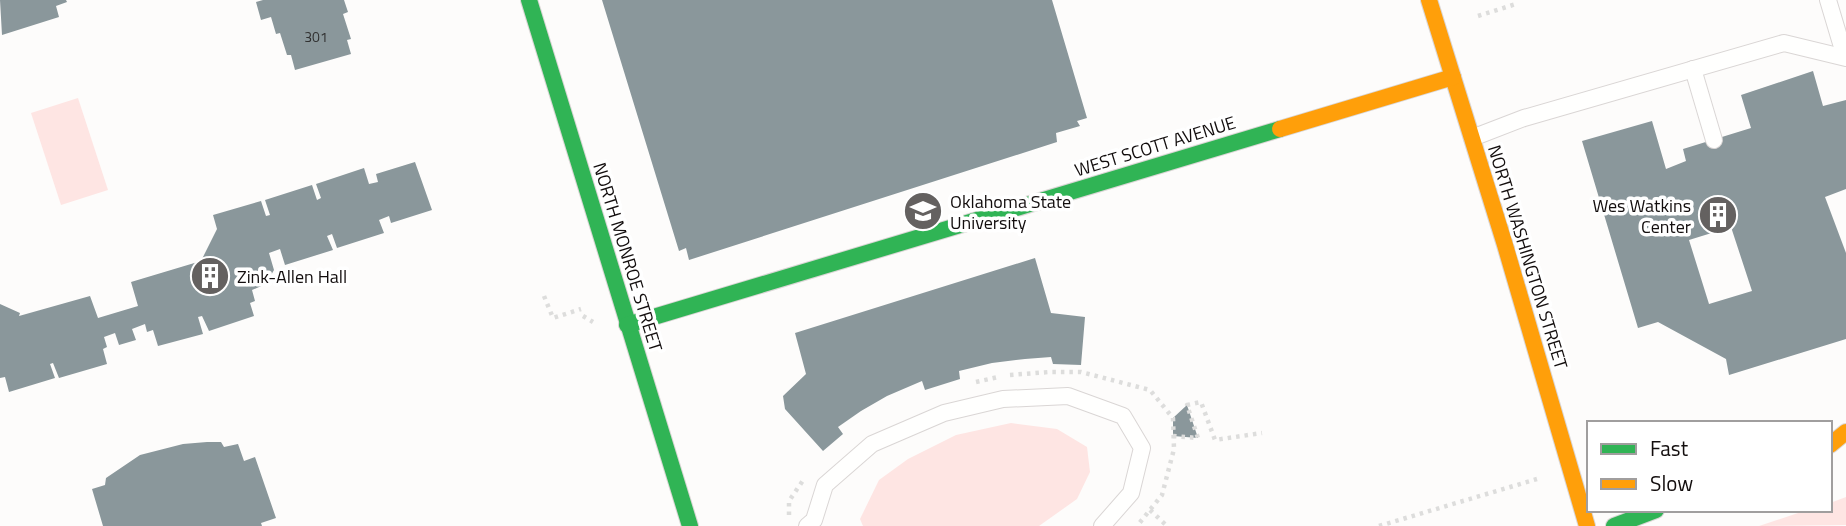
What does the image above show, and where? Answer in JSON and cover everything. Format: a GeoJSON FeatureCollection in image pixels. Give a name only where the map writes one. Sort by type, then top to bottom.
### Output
{"type":"FeatureCollection","features":[{"type":"Feature","properties":{"kind":"street","name":"NORTH MONROE STREET"},"geometry":{"type":"LineString","coordinates":[[529,0],[690,526]]}},
{"type":"Feature","properties":{"kind":"street","name":"NORTH WASHINGTON STREET"},"geometry":{"type":"LineString","coordinates":[[1429,0],[1587,526]]}},
{"type":"Feature","properties":{"kind":"street","name":"WEST SCOTT AVENUE"},"geometry":{"type":"LineString","coordinates":[[628,326],[1453,77]]}},
{"type":"Feature","properties":{"kind":"street"},"geometry":{"type":"LineString","coordinates":[[1832,445],[1846,432]]}},
{"type":"Feature","properties":{"kind":"street"},"geometry":{"type":"LineString","coordinates":[[1614,526],[1651,512]]}},
{"type":"Feature","properties":{"kind":"lane"},"geometry":{"type":"LineString","coordinates":[[1828,0],[1845,58]]}},
{"type":"Feature","properties":{"kind":"lane"},"geometry":{"type":"LineString","coordinates":[[1472,138],[1524,118],[1784,43],[1845,58]]}},
{"type":"Feature","properties":{"kind":"lane"},"geometry":{"type":"LineString","coordinates":[[1693,69],[1714,140]]}},
{"type":"Feature","properties":{"kind":"lane"},"geometry":{"type":"LineString","coordinates":[[812,524],[825,485],[873,444],[956,410],[1003,399],[1068,396],[1123,416],[1142,448],[1131,493],[1102,526]]}},
{"type":"Feature","properties":{"kind":"path"},"geometry":{"type":"LineString","coordinates":[[1478,16],[1516,4]]}},
{"type":"Feature","properties":{"kind":"path"},"geometry":{"type":"LineString","coordinates":[[544,296],[553,318],[581,309]]}},
{"type":"Feature","properties":{"kind":"path"},"geometry":{"type":"LineString","coordinates":[[583,316],[593,323]]}},
{"type":"Feature","properties":{"kind":"path"},"geometry":{"type":"LineString","coordinates":[[1173,436],[1198,438],[1187,405],[1201,401],[1215,440],[1262,433]]}},
{"type":"Feature","properties":{"kind":"path"},"geometry":{"type":"LineString","coordinates":[[789,526],[789,501],[808,472]]}},
{"type":"Feature","properties":{"kind":"path"},"geometry":{"type":"LineString","coordinates":[[1379,526],[1537,479]]}},
{"type":"Feature","properties":{"kind":"path"},"geometry":{"type":"LineString","coordinates":[[1150,510],[1167,526]]}},
{"type":"Feature","properties":{"kind":"shaded area"},"geometry":{"type":"Polygon","coordinates":[[[78,98],[108,190],[61,205],[31,113],[78,98]]]}},
{"type":"Feature","properties":{"kind":"shaded area"},"geometry":{"type":"Polygon","coordinates":[[[1011,423],[1057,429],[1087,447],[1090,472],[1077,499],[1039,526],[863,526],[860,519],[879,480],[908,459],[956,435],[1011,423]]]}},
{"type":"Feature","properties":{"kind":"shaded area"},"geometry":{"type":"Polygon","coordinates":[[[1846,497],[1846,525],[1759,526],[1801,512],[1832,512],[1832,502],[1846,497]]]}},
{"type":"Feature","properties":{"kind":"building"},"geometry":{"type":"Polygon","coordinates":[[[0,0],[67,2],[56,6],[59,17],[2,35],[0,0]]]}},
{"type":"Feature","properties":{"kind":"building"},"geometry":{"type":"Polygon","coordinates":[[[344,0],[348,12],[343,14],[351,39],[347,40],[351,54],[295,70],[291,55],[287,55],[271,17],[261,20],[256,2],[344,0]]]}},
{"type":"Feature","properties":{"kind":"building"},"geometry":{"type":"Polygon","coordinates":[[[602,0],[1052,0],[1087,118],[1077,121],[1080,126],[1056,133],[1057,142],[689,260],[686,248],[679,251],[602,0]]]}},
{"type":"Feature","properties":{"kind":"building","name":"Wes Watkins Center"},"geometry":{"type":"Polygon","coordinates":[[[1813,71],[1823,106],[1846,100],[1846,189],[1825,197],[1846,253],[1846,339],[1729,375],[1726,359],[1658,322],[1638,328],[1582,141],[1652,121],[1666,169],[1686,161],[1683,149],[1751,128],[1741,95],[1813,71]],[[1731,227],[1689,240],[1709,304],[1752,291],[1731,227]]]}},
{"type":"Feature","properties":{"kind":"building","name":"Zink-Allen Hall"},"geometry":{"type":"Polygon","coordinates":[[[415,162],[432,210],[391,223],[389,216],[379,220],[384,233],[337,248],[332,234],[327,236],[333,250],[285,265],[280,249],[269,253],[274,270],[266,284],[252,290],[255,301],[250,303],[254,316],[209,331],[202,316],[198,317],[203,334],[158,346],[153,330],[147,332],[145,324],[132,329],[136,340],[119,345],[115,333],[104,337],[107,347],[103,349],[107,364],[59,378],[53,363],[50,364],[55,378],[9,392],[5,377],[0,378],[0,304],[20,313],[19,316],[90,296],[98,318],[138,306],[131,282],[201,261],[217,229],[213,215],[261,201],[266,216],[270,215],[265,200],[312,185],[317,200],[321,198],[316,184],[364,168],[369,184],[378,182],[376,174],[415,162]]]}},
{"type":"Feature","properties":{"kind":"building"},"geometry":{"type":"Polygon","coordinates":[[[1035,258],[1051,313],[1085,317],[1081,365],[1053,364],[1051,357],[1025,359],[959,371],[960,379],[925,390],[922,381],[887,396],[838,427],[843,434],[823,451],[785,409],[783,396],[806,374],[795,333],[1035,258]]]}},
{"type":"Feature","properties":{"kind":"building"},"geometry":{"type":"Polygon","coordinates":[[[1187,405],[1198,438],[1173,436],[1173,418],[1187,405]]]}},
{"type":"Feature","properties":{"kind":"building"},"geometry":{"type":"Polygon","coordinates":[[[221,442],[224,447],[238,444],[244,461],[255,457],[276,518],[261,523],[262,526],[103,526],[92,489],[105,485],[106,478],[140,455],[183,444],[221,442]]]}},
{"type":"Feature","properties":{"kind":"traffic: fast"},"geometry":{"type":"LineString","coordinates":[[529,0],[690,526]]}},
{"type":"Feature","properties":{"kind":"traffic: fast"},"geometry":{"type":"LineString","coordinates":[[627,325],[1280,129]]}},
{"type":"Feature","properties":{"kind":"traffic: fast"},"geometry":{"type":"LineString","coordinates":[[1614,526],[1651,512]]}},
{"type":"Feature","properties":{"kind":"traffic: slow"},"geometry":{"type":"LineString","coordinates":[[1429,0],[1505,245],[1587,526]]}},
{"type":"Feature","properties":{"kind":"traffic: slow"},"geometry":{"type":"LineString","coordinates":[[1280,129],[1453,77]]}},
{"type":"Feature","properties":{"kind":"traffic: slow"},"geometry":{"type":"LineString","coordinates":[[1832,443],[1846,432]]}},
{"type":"Feature","properties":{"kind":"place","name":"Oklahoma State University"},"geometry":{"type":"Point","coordinates":[923,211]}},
{"type":"Feature","properties":{"kind":"place","name":"Wes Watkins Center"},"geometry":{"type":"Point","coordinates":[1718,215]}},
{"type":"Feature","properties":{"kind":"place","name":"Zink-Allen Hall"},"geometry":{"type":"Point","coordinates":[210,276]}}]}
